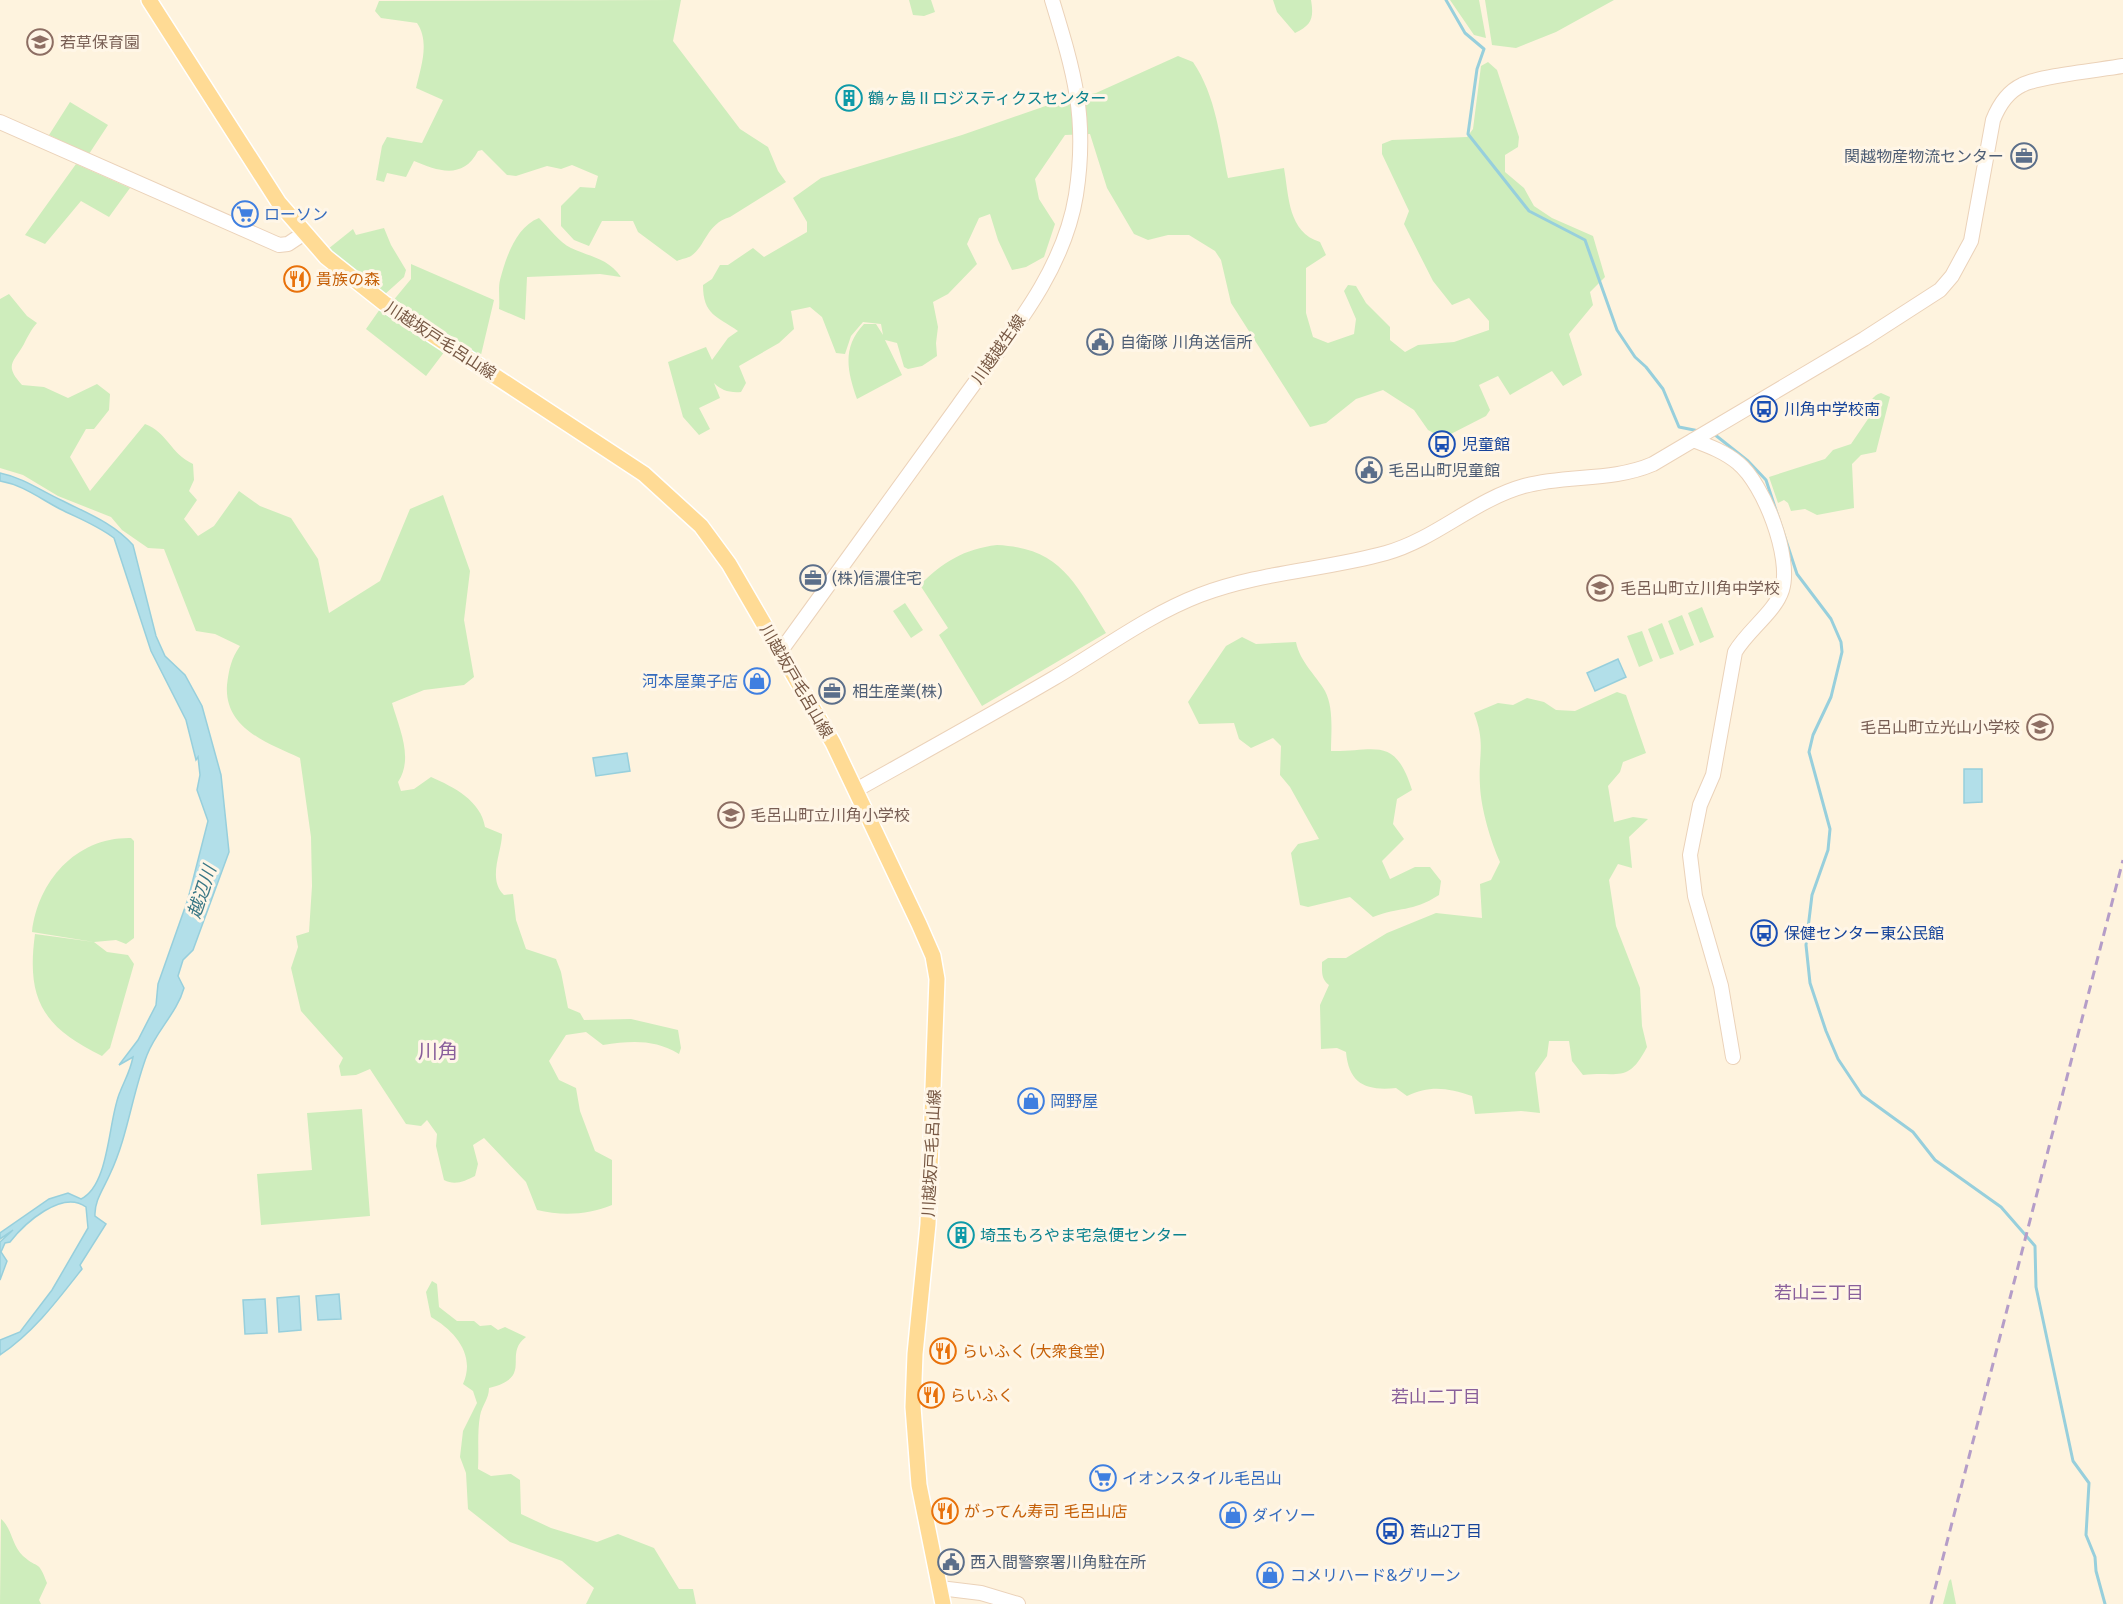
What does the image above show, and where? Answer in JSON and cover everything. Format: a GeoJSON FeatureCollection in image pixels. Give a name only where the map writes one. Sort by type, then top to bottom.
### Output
{"type":"FeatureCollection","features":[{"type":"Feature","properties":{"kind":"main road","name":"川越坂戸毛呂山線"},"geometry":{"type":"LineString","coordinates":[[149,0],[259,173],[303,234],[342,273],[384,303],[610,450],[666,491],[701,526],[720,550],[833,742],[924,935],[933,956],[937,979],[929,1214],[915,1354],[913,1407],[919,1485],[943,1604]]}},
{"type":"Feature","properties":{"kind":"street","name":"川越越生線"},"geometry":{"type":"LineString","coordinates":[[780,652],[1028,308],[1059,254],[1076,197],[1081,152],[1075,73],[1052,0]]}},
{"type":"Feature","properties":{"kind":"street"},"geometry":{"type":"LineString","coordinates":[[856,790],[1052,679],[1169,609],[1198,596],[1255,579],[1386,553],[1414,541],[1504,493],[1544,481],[1631,473],[1653,464],[1864,339],[1940,290],[1952,276],[1971,241],[1993,120],[1999,106],[2009,94],[2023,84],[2123,66]]}},
{"type":"Feature","properties":{"kind":"street"},"geometry":{"type":"LineString","coordinates":[[0,122],[279,245],[288,244],[303,234]]}},
{"type":"Feature","properties":{"kind":"street"},"geometry":{"type":"LineString","coordinates":[[1693,440],[1730,457],[1750,476],[1760,491],[1784,556],[1785,574],[1782,591],[1766,615],[1745,635],[1735,652],[1713,775],[1692,834],[1690,872],[1721,986],[1733,1057]]}},
{"type":"Feature","properties":{"kind":"street"},"geometry":{"type":"LineString","coordinates":[[940,1588],[981,1593],[1018,1604]]}},
{"type":"Feature","properties":{"kind":"green space"},"geometry":{"type":"Polygon","coordinates":[[[681,0],[673,41],[740,129],[768,147],[778,171],[786,182],[722,220],[711,230],[691,256],[677,261],[638,232],[633,221],[602,221],[589,246],[574,240],[561,226],[561,206],[580,187],[595,188],[598,176],[572,165],[561,169],[547,166],[516,176],[507,175],[482,150],[478,151],[465,166],[457,170],[441,170],[414,161],[406,177],[387,173],[384,182],[376,180],[382,146],[387,137],[422,143],[443,100],[416,88],[424,46],[417,23],[381,18],[375,11],[379,1],[681,0]]]}},
{"type":"Feature","properties":{"kind":"green space"},"geometry":{"type":"Polygon","coordinates":[[[909,0],[931,0],[935,12],[924,16],[913,15],[909,0]]]}},
{"type":"Feature","properties":{"kind":"green space"},"geometry":{"type":"Polygon","coordinates":[[[1273,0],[1311,0],[1312,16],[1308,24],[1295,33],[1277,12],[1273,0]]]}},
{"type":"Feature","properties":{"kind":"green space"},"geometry":{"type":"Polygon","coordinates":[[[1450,0],[1479,0],[1486,38],[1474,35],[1450,0]]]}},
{"type":"Feature","properties":{"kind":"green space"},"geometry":{"type":"Polygon","coordinates":[[[1485,0],[1614,0],[1556,32],[1516,48],[1492,45],[1485,0]]]}},
{"type":"Feature","properties":{"kind":"green space"},"geometry":{"type":"Polygon","coordinates":[[[1178,56],[1193,62],[1207,89],[1216,118],[1228,178],[1284,168],[1289,202],[1296,222],[1309,237],[1320,242],[1326,255],[1306,268],[1306,313],[1313,337],[1328,343],[1354,334],[1356,319],[1344,291],[1348,285],[1356,286],[1366,303],[1390,327],[1390,340],[1405,352],[1418,345],[1454,342],[1489,330],[1489,321],[1469,298],[1452,305],[1433,281],[1404,224],[1409,211],[1382,154],[1382,144],[1392,140],[1467,137],[1473,129],[1481,66],[1488,62],[1497,70],[1519,137],[1518,147],[1505,155],[1505,172],[1524,188],[1534,206],[1552,218],[1593,236],[1605,277],[1590,292],[1593,305],[1569,334],[1582,375],[1563,386],[1552,371],[1510,395],[1498,376],[1479,385],[1490,410],[1486,416],[1443,438],[1428,430],[1414,410],[1383,390],[1356,399],[1326,423],[1310,427],[1231,303],[1221,260],[1215,251],[1189,235],[1168,235],[1148,240],[1134,234],[1107,188],[1090,134],[1065,135],[1035,179],[1039,199],[1055,224],[1044,257],[1026,267],[1012,270],[998,240],[990,214],[979,218],[967,244],[977,264],[948,294],[933,302],[938,327],[937,356],[922,366],[908,369],[904,367],[897,343],[885,340],[902,375],[857,399],[849,369],[849,350],[852,341],[864,324],[876,324],[883,335],[881,324],[863,322],[851,336],[845,354],[836,353],[822,317],[810,307],[791,311],[794,329],[779,343],[739,366],[746,383],[741,392],[719,388],[714,383],[720,398],[699,408],[710,429],[699,435],[683,417],[668,362],[706,347],[712,360],[728,338],[738,331],[709,309],[703,285],[712,279],[720,265],[728,265],[753,248],[764,257],[807,232],[807,222],[793,198],[821,178],[962,135],[1060,101],[1096,93],[1178,56]]]}},
{"type":"Feature","properties":{"kind":"green space"},"geometry":{"type":"Polygon","coordinates":[[[70,102],[108,125],[89,154],[49,135],[70,102]]]}},
{"type":"Feature","properties":{"kind":"green space"},"geometry":{"type":"Polygon","coordinates":[[[76,164],[130,188],[109,217],[81,201],[45,244],[25,235],[76,164]]]}},
{"type":"Feature","properties":{"kind":"green space"},"geometry":{"type":"Polygon","coordinates":[[[539,218],[558,239],[571,248],[604,262],[621,277],[600,274],[527,277],[525,320],[499,309],[499,283],[513,244],[524,228],[539,218]]]}},
{"type":"Feature","properties":{"kind":"green space"},"geometry":{"type":"Polygon","coordinates":[[[384,228],[406,270],[404,277],[384,295],[328,249],[353,229],[356,235],[384,228]]]}},
{"type":"Feature","properties":{"kind":"green space"},"geometry":{"type":"Polygon","coordinates":[[[411,264],[494,300],[480,359],[392,302],[411,279],[411,264]]]}},
{"type":"Feature","properties":{"kind":"green space"},"geometry":{"type":"Polygon","coordinates":[[[9,294],[27,316],[37,323],[12,364],[13,373],[22,385],[44,387],[68,398],[97,384],[110,394],[109,410],[94,429],[86,429],[70,457],[90,491],[145,424],[153,428],[179,454],[193,464],[194,480],[189,491],[197,500],[184,519],[198,536],[214,526],[239,491],[260,506],[291,518],[318,559],[329,613],[380,581],[410,509],[443,495],[470,571],[464,620],[474,677],[464,685],[424,690],[392,703],[405,753],[403,773],[398,782],[401,791],[414,789],[431,777],[440,781],[457,790],[472,802],[485,827],[502,834],[496,873],[499,889],[504,895],[513,894],[516,920],[526,949],[556,959],[568,1008],[580,1013],[584,1020],[631,1019],[678,1030],[681,1048],[679,1054],[661,1046],[642,1042],[603,1045],[586,1032],[566,1035],[549,1061],[559,1080],[576,1088],[580,1111],[595,1151],[612,1160],[612,1205],[575,1214],[537,1210],[526,1182],[484,1138],[473,1145],[478,1164],[475,1176],[456,1183],[448,1182],[444,1180],[436,1146],[437,1134],[427,1120],[421,1126],[406,1124],[370,1069],[356,1075],[341,1076],[339,1066],[343,1058],[301,1011],[291,968],[298,947],[296,936],[309,932],[312,886],[311,837],[300,758],[250,732],[232,712],[227,685],[234,655],[240,646],[215,634],[196,631],[164,549],[148,548],[122,530],[111,517],[58,496],[23,475],[0,468],[0,299],[9,294]]]}},
{"type":"Feature","properties":{"kind":"green space"},"geometry":{"type":"Polygon","coordinates":[[[380,309],[445,351],[426,376],[366,329],[380,309]]]}},
{"type":"Feature","properties":{"kind":"green space"},"geometry":{"type":"Polygon","coordinates":[[[1881,393],[1890,397],[1876,452],[1861,455],[1852,464],[1854,508],[1817,515],[1805,509],[1791,511],[1784,500],[1778,503],[1769,477],[1825,459],[1833,450],[1851,444],[1868,419],[1867,411],[1870,403],[1877,394],[1881,393]]]}},
{"type":"Feature","properties":{"kind":"green space"},"geometry":{"type":"Polygon","coordinates":[[[997,545],[1037,553],[1064,571],[1075,584],[1106,633],[982,706],[939,635],[948,628],[920,585],[946,563],[964,553],[997,545]]]}},
{"type":"Feature","properties":{"kind":"green space"},"geometry":{"type":"Polygon","coordinates":[[[905,603],[923,630],[911,638],[893,611],[905,603]]]}},
{"type":"Feature","properties":{"kind":"green space"},"geometry":{"type":"Polygon","coordinates":[[[1702,607],[1714,637],[1700,643],[1688,613],[1702,607]]]}},
{"type":"Feature","properties":{"kind":"green space"},"geometry":{"type":"Polygon","coordinates":[[[1682,615],[1694,645],[1680,651],[1668,621],[1682,615]]]}},
{"type":"Feature","properties":{"kind":"green space"},"geometry":{"type":"Polygon","coordinates":[[[1662,623],[1674,654],[1660,659],[1648,629],[1662,623]]]}},
{"type":"Feature","properties":{"kind":"green space"},"geometry":{"type":"Polygon","coordinates":[[[1642,631],[1653,661],[1639,667],[1627,636],[1642,631]]]}},
{"type":"Feature","properties":{"kind":"green space"},"geometry":{"type":"Polygon","coordinates":[[[1242,637],[1256,644],[1296,642],[1304,662],[1328,698],[1331,751],[1382,750],[1391,754],[1398,761],[1412,790],[1397,799],[1393,824],[1404,839],[1382,861],[1390,879],[1415,867],[1430,867],[1441,881],[1439,895],[1413,907],[1373,917],[1350,897],[1308,907],[1300,905],[1291,853],[1298,844],[1319,839],[1290,787],[1280,775],[1281,746],[1273,738],[1251,748],[1239,739],[1234,723],[1199,724],[1188,702],[1226,646],[1242,637]]]}},
{"type":"Feature","properties":{"kind":"green space"},"geometry":{"type":"Polygon","coordinates":[[[1617,692],[1626,695],[1646,753],[1623,762],[1620,772],[1608,786],[1614,822],[1633,817],[1648,819],[1629,837],[1632,868],[1618,864],[1609,880],[1616,926],[1640,988],[1642,1026],[1647,1047],[1640,1059],[1628,1071],[1621,1073],[1583,1075],[1572,1061],[1569,1041],[1549,1041],[1547,1056],[1535,1073],[1540,1113],[1521,1111],[1475,1114],[1472,1096],[1463,1093],[1431,1089],[1407,1096],[1396,1088],[1376,1088],[1361,1083],[1351,1072],[1346,1052],[1337,1048],[1321,1049],[1320,1005],[1329,985],[1323,978],[1322,962],[1328,958],[1346,958],[1387,933],[1436,913],[1482,918],[1480,884],[1491,880],[1500,862],[1482,805],[1481,742],[1474,713],[1498,703],[1513,705],[1527,698],[1544,702],[1556,710],[1575,711],[1617,692]]]}},
{"type":"Feature","properties":{"kind":"green space"},"geometry":{"type":"Polygon","coordinates":[[[131,838],[134,841],[134,938],[126,944],[116,940],[94,942],[32,932],[42,896],[51,880],[63,866],[77,854],[93,845],[131,838]]]}},
{"type":"Feature","properties":{"kind":"green space"},"geometry":{"type":"Polygon","coordinates":[[[35,934],[94,942],[107,952],[128,955],[134,964],[110,1048],[102,1056],[65,1034],[52,1022],[43,1009],[33,977],[35,934]]]}},
{"type":"Feature","properties":{"kind":"green space"},"geometry":{"type":"Polygon","coordinates":[[[362,1109],[370,1216],[261,1225],[257,1174],[312,1170],[307,1113],[362,1109]]]}},
{"type":"Feature","properties":{"kind":"green space"},"geometry":{"type":"Polygon","coordinates":[[[432,1281],[437,1284],[439,1307],[457,1321],[474,1321],[480,1326],[491,1325],[498,1330],[505,1327],[526,1337],[519,1344],[515,1372],[511,1378],[489,1388],[479,1422],[478,1469],[491,1476],[511,1474],[520,1480],[521,1514],[551,1528],[597,1542],[618,1534],[654,1548],[679,1589],[693,1589],[696,1604],[586,1604],[594,1588],[562,1561],[510,1542],[468,1509],[466,1473],[460,1457],[463,1431],[477,1403],[473,1391],[463,1384],[467,1363],[461,1345],[448,1329],[431,1317],[426,1292],[432,1281]]]}},
{"type":"Feature","properties":{"kind":"green space"},"geometry":{"type":"Polygon","coordinates":[[[1,1519],[8,1527],[19,1552],[40,1568],[44,1576],[47,1583],[39,1600],[41,1604],[0,1604],[1,1519]]]}},
{"type":"Feature","properties":{"kind":"green space"},"geometry":{"type":"Polygon","coordinates":[[[1951,1579],[1956,1604],[1943,1604],[1949,1581],[1951,1579]]]}},
{"type":"Feature","properties":{"kind":"water","name":"越辺川"},"geometry":{"type":"Polygon","coordinates":[[[0,473],[25,481],[100,520],[133,545],[156,636],[165,656],[185,675],[202,706],[221,775],[229,852],[193,950],[183,960],[178,976],[184,988],[181,997],[147,1055],[116,1160],[98,1200],[95,1216],[106,1224],[80,1265],[82,1269],[63,1293],[34,1327],[0,1355],[0,1340],[20,1332],[52,1290],[88,1228],[86,1207],[66,1202],[55,1205],[24,1226],[10,1242],[5,1243],[1,1252],[7,1261],[0,1280],[0,1242],[13,1230],[0,1239],[0,1233],[49,1199],[68,1193],[81,1199],[91,1191],[98,1180],[107,1150],[116,1104],[133,1057],[119,1065],[138,1040],[156,1005],[158,984],[188,899],[208,821],[197,790],[200,775],[198,757],[196,760],[186,720],[151,651],[114,538],[94,525],[24,489],[0,481],[0,473]]]}},
{"type":"Feature","properties":{"kind":"water"},"geometry":{"type":"Polygon","coordinates":[[[1618,659],[1626,677],[1595,691],[1587,673],[1618,659]]]}},
{"type":"Feature","properties":{"kind":"water"},"geometry":{"type":"Polygon","coordinates":[[[627,753],[630,771],[596,776],[593,758],[627,753]]]}},
{"type":"Feature","properties":{"kind":"water"},"geometry":{"type":"Polygon","coordinates":[[[1964,769],[1982,769],[1982,802],[1964,803],[1964,769]]]}},
{"type":"Feature","properties":{"kind":"water"},"geometry":{"type":"Polygon","coordinates":[[[339,1294],[341,1319],[318,1320],[316,1296],[339,1294]]]}},
{"type":"Feature","properties":{"kind":"water"},"geometry":{"type":"Polygon","coordinates":[[[299,1296],[301,1330],[279,1332],[277,1298],[299,1296]]]}},
{"type":"Feature","properties":{"kind":"water"},"geometry":{"type":"Polygon","coordinates":[[[265,1299],[267,1333],[245,1334],[243,1300],[265,1299]]]}},
{"type":"Feature","properties":{"kind":"waterway"},"geometry":{"type":"LineString","coordinates":[[1446,0],[1465,33],[1484,49],[1477,69],[1468,134],[1529,211],[1585,240],[1617,330],[1635,357],[1663,389],[1679,427],[1699,431]]}},
{"type":"Feature","properties":{"kind":"waterway"},"geometry":{"type":"LineString","coordinates":[[1714,434],[1748,461],[1766,480],[1797,574],[1831,619],[1841,642],[1842,652],[1831,697],[1813,735],[1809,752],[1830,829],[1828,850],[1812,895],[1806,945],[1810,983],[1826,1031],[1838,1059],[1862,1095],[1913,1132],[1935,1160],[2001,1207],[2035,1246],[2036,1287],[2073,1461],[2089,1483],[2086,1535],[2095,1557],[2096,1571],[2105,1604]]}},
{"type":"Feature","properties":{"kind":"railway"},"geometry":{"type":"LineString","coordinates":[[1931,1604],[2123,860]]}},
{"type":"Feature","properties":{"kind":"place","name":"若草保育園"},"geometry":{"type":"Point","coordinates":[40,42]}},
{"type":"Feature","properties":{"kind":"place","name":"鶴ヶ島Ⅱロジスティクスセンター"},"geometry":{"type":"Point","coordinates":[849,98]}},
{"type":"Feature","properties":{"kind":"place","name":"関越物産物流センター"},"geometry":{"type":"Point","coordinates":[2024,156]}},
{"type":"Feature","properties":{"kind":"place","name":"ローソン"},"geometry":{"type":"Point","coordinates":[245,214]}},
{"type":"Feature","properties":{"kind":"place","name":"貴族の森"},"geometry":{"type":"Point","coordinates":[297,279]}},
{"type":"Feature","properties":{"kind":"place","name":"自衛隊 川角送信所"},"geometry":{"type":"Point","coordinates":[1100,342]}},
{"type":"Feature","properties":{"kind":"place","name":"川角中学校南"},"geometry":{"type":"Point","coordinates":[1764,409]}},
{"type":"Feature","properties":{"kind":"place","name":"児童館"},"geometry":{"type":"Point","coordinates":[1442,444]}},
{"type":"Feature","properties":{"kind":"place","name":"毛呂山町児童館"},"geometry":{"type":"Point","coordinates":[1369,470]}},
{"type":"Feature","properties":{"kind":"place","name":"(株)信濃住宅"},"geometry":{"type":"Point","coordinates":[813,578]}},
{"type":"Feature","properties":{"kind":"place","name":"毛呂山町立川角中学校"},"geometry":{"type":"Point","coordinates":[1600,588]}},
{"type":"Feature","properties":{"kind":"place","name":"河本屋菓子店"},"geometry":{"type":"Point","coordinates":[757,681]}},
{"type":"Feature","properties":{"kind":"place","name":"相生産業(株)"},"geometry":{"type":"Point","coordinates":[832,691]}},
{"type":"Feature","properties":{"kind":"place","name":"毛呂山町立光山小学校"},"geometry":{"type":"Point","coordinates":[2040,727]}},
{"type":"Feature","properties":{"kind":"place","name":"毛呂山町立川角小学校"},"geometry":{"type":"Point","coordinates":[731,815]}},
{"type":"Feature","properties":{"kind":"place","name":"保健センター東公民館"},"geometry":{"type":"Point","coordinates":[1764,933]}},
{"type":"Feature","properties":{"kind":"place","name":"岡野屋"},"geometry":{"type":"Point","coordinates":[1031,1101]}},
{"type":"Feature","properties":{"kind":"place","name":"埼玉もろやま宅急便センター"},"geometry":{"type":"Point","coordinates":[961,1235]}},
{"type":"Feature","properties":{"kind":"place","name":"らいふく (大衆食堂)"},"geometry":{"type":"Point","coordinates":[943,1351]}},
{"type":"Feature","properties":{"kind":"place","name":"らいふく"},"geometry":{"type":"Point","coordinates":[931,1395]}},
{"type":"Feature","properties":{"kind":"place","name":"イオンスタイル毛呂山"},"geometry":{"type":"Point","coordinates":[1103,1478]}},
{"type":"Feature","properties":{"kind":"place","name":"がってん寿司 毛呂山店"},"geometry":{"type":"Point","coordinates":[945,1511]}},
{"type":"Feature","properties":{"kind":"place","name":"ダイソー"},"geometry":{"type":"Point","coordinates":[1233,1515]}},
{"type":"Feature","properties":{"kind":"place","name":"若山2丁目"},"geometry":{"type":"Point","coordinates":[1390,1531]}},
{"type":"Feature","properties":{"kind":"place","name":"西入間警察署川角駐在所"},"geometry":{"type":"Point","coordinates":[951,1562]}},
{"type":"Feature","properties":{"kind":"place","name":"コメリハード&グリーン"},"geometry":{"type":"Point","coordinates":[1270,1575]}},
{"type":"Feature","properties":{"kind":"district","name":"川角"},"geometry":{"type":"Point","coordinates":[438,1051]}},
{"type":"Feature","properties":{"kind":"district","name":"若山三丁目"},"geometry":{"type":"Point","coordinates":[1819,1293]}},
{"type":"Feature","properties":{"kind":"district","name":"若山二丁目"},"geometry":{"type":"Point","coordinates":[1436,1397]}}]}
